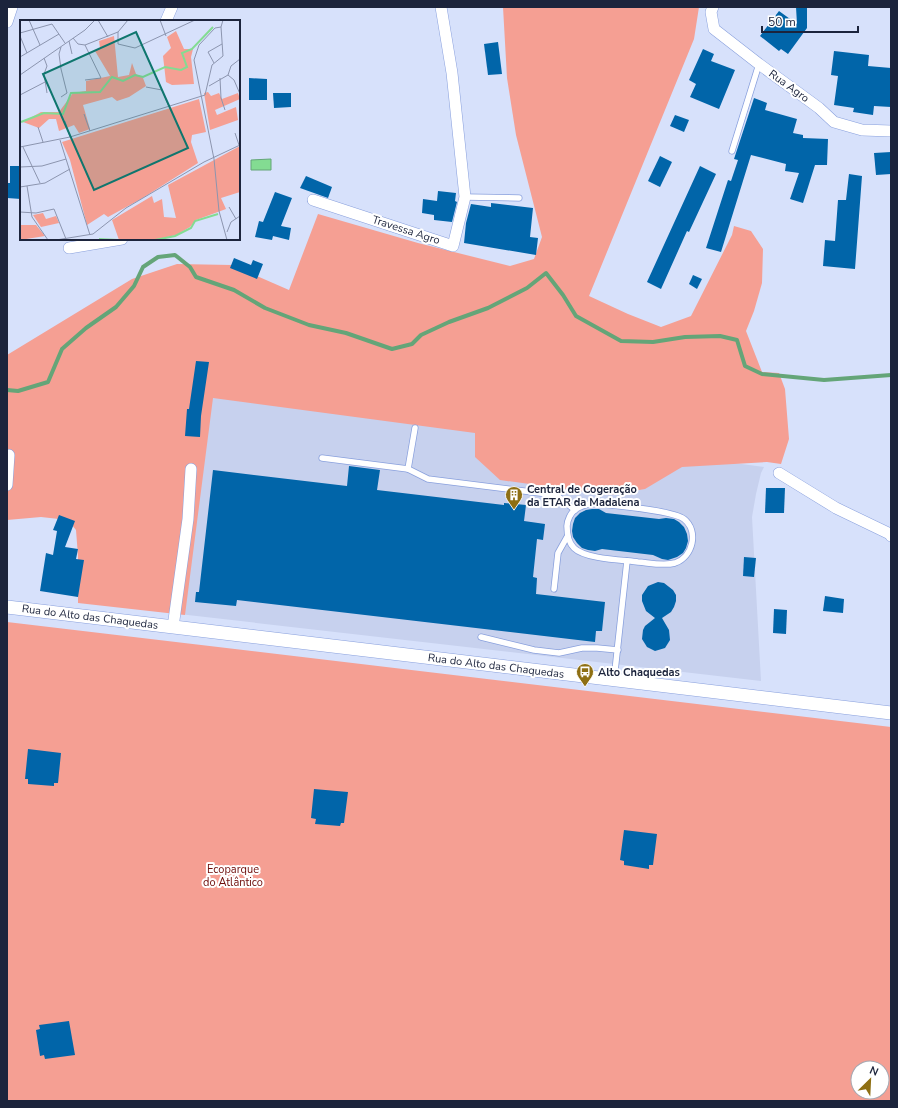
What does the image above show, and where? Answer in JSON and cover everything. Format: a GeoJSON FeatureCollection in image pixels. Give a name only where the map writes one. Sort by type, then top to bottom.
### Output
{"type":"FeatureCollection","features":[{"type":"Feature","properties":{"kind":"street"},"geometry":{"type":"LineString","coordinates":[[7,22],[12,7]]}},
{"type":"Feature","properties":{"kind":"street"},"geometry":{"type":"LineString","coordinates":[[166,20],[172,7]]}},
{"type":"Feature","properties":{"kind":"street","name":"Travessa Agro"},"geometry":{"type":"LineString","coordinates":[[313,200],[453,246],[465,197],[452,73],[441,7]]}},
{"type":"Feature","properties":{"kind":"street","name":"Rua Agro"},"geometry":{"type":"LineString","coordinates":[[713,7],[711,12],[714,29],[819,108],[834,122],[862,130],[891,131]]}},
{"type":"Feature","properties":{"kind":"street"},"geometry":{"type":"LineString","coordinates":[[69,248],[116,240]]}},
{"type":"Feature","properties":{"kind":"street"},"geometry":{"type":"LineString","coordinates":[[7,485],[9,456]]}},
{"type":"Feature","properties":{"kind":"street","name":"Rua do Alto das Chaquedas"},"geometry":{"type":"LineString","coordinates":[[173,627],[188,519],[191,469]]}},
{"type":"Feature","properties":{"kind":"street"},"geometry":{"type":"LineString","coordinates":[[779,473],[836,508],[890,534],[891,536]]}},
{"type":"Feature","properties":{"kind":"street","name":"Rua do Alto das Chaquedas"},"geometry":{"type":"LineString","coordinates":[[7,607],[891,713]]}},
{"type":"Feature","properties":{"kind":"lane"},"geometry":{"type":"LineString","coordinates":[[732,151],[759,64]]}},
{"type":"Feature","properties":{"kind":"lane"},"geometry":{"type":"LineString","coordinates":[[465,197],[518,198]]}},
{"type":"Feature","properties":{"kind":"lane"},"geometry":{"type":"LineString","coordinates":[[408,469],[415,428]]}},
{"type":"Feature","properties":{"kind":"lane"},"geometry":{"type":"LineString","coordinates":[[322,458],[408,469],[428,480],[556,495],[574,510]]}},
{"type":"Feature","properties":{"kind":"lane"},"geometry":{"type":"LineString","coordinates":[[554,589],[558,553],[567,537],[567,522],[574,510],[592,503],[671,513],[684,519],[692,530],[692,544],[686,555],[675,563],[663,564],[586,555],[574,548],[567,537]]}},
{"type":"Feature","properties":{"kind":"lane"},"geometry":{"type":"LineString","coordinates":[[614,680],[627,561]]}},
{"type":"Feature","properties":{"kind":"lane"},"geometry":{"type":"LineString","coordinates":[[481,637],[534,650],[559,653],[582,648],[618,650]]}},
{"type":"Feature","properties":{"kind":"shaded area"},"geometry":{"type":"Polygon","coordinates":[[[271,159],[271,170],[251,170],[251,160],[271,159]]]}},
{"type":"Feature","properties":{"kind":"shaded area"},"geometry":{"type":"Polygon","coordinates":[[[207,395],[421,421],[764,467],[761,473],[752,517],[761,681],[179,614],[207,395]]]}},
{"type":"Feature","properties":{"kind":"green space"},"geometry":{"type":"Polygon","coordinates":[[[503,7],[699,7],[694,39],[589,296],[661,327],[691,316],[732,235],[734,226],[751,231],[763,249],[762,283],[754,311],[746,331],[762,372],[779,373],[785,389],[789,439],[781,464],[767,462],[682,467],[645,489],[609,495],[500,480],[475,457],[475,433],[213,398],[185,615],[78,603],[78,556],[76,530],[68,520],[41,517],[7,520],[7,355],[132,279],[177,264],[232,265],[289,290],[318,214],[418,243],[510,266],[534,259],[542,237],[516,135],[507,78],[503,7]]]}},
{"type":"Feature","properties":{"kind":"green space","name":"Ecoparque do Atlântico"},"geometry":{"type":"Polygon","coordinates":[[[7,622],[891,727],[891,1101],[7,1101],[7,622]]]}},
{"type":"Feature","properties":{"kind":"building"},"geometry":{"type":"Polygon","coordinates":[[[796,7],[807,7],[807,28],[788,54],[781,49],[779,51],[760,36],[779,11],[797,24],[796,7]]]}},
{"type":"Feature","properties":{"kind":"building"},"geometry":{"type":"Polygon","coordinates":[[[498,42],[502,74],[488,75],[484,44],[498,42]]]}},
{"type":"Feature","properties":{"kind":"building"},"geometry":{"type":"Polygon","coordinates":[[[703,49],[714,54],[711,61],[735,70],[719,109],[690,97],[696,84],[689,80],[703,49]]]}},
{"type":"Feature","properties":{"kind":"building"},"geometry":{"type":"Polygon","coordinates":[[[834,51],[869,55],[868,66],[891,68],[891,107],[874,106],[873,115],[853,112],[854,108],[834,105],[838,76],[831,75],[834,51]]]}},
{"type":"Feature","properties":{"kind":"building"},"geometry":{"type":"Polygon","coordinates":[[[249,78],[267,79],[267,100],[249,100],[249,78]]]}},
{"type":"Feature","properties":{"kind":"building"},"geometry":{"type":"Polygon","coordinates":[[[273,93],[291,93],[291,107],[274,108],[273,93]]]}},
{"type":"Feature","properties":{"kind":"building"},"geometry":{"type":"Polygon","coordinates":[[[754,98],[767,103],[765,110],[797,119],[793,133],[803,135],[803,138],[828,139],[827,165],[815,165],[803,203],[790,199],[799,173],[785,171],[786,164],[751,155],[721,252],[706,248],[728,180],[731,181],[738,160],[734,159],[754,98]]]}},
{"type":"Feature","properties":{"kind":"building"},"geometry":{"type":"Polygon","coordinates":[[[675,115],[689,120],[684,132],[670,126],[675,115]]]}},
{"type":"Feature","properties":{"kind":"building"},"geometry":{"type":"Polygon","coordinates":[[[891,152],[891,174],[876,175],[874,153],[891,152]]]}},
{"type":"Feature","properties":{"kind":"building"},"geometry":{"type":"Polygon","coordinates":[[[660,156],[672,162],[660,187],[648,181],[660,156]]]}},
{"type":"Feature","properties":{"kind":"building"},"geometry":{"type":"Polygon","coordinates":[[[10,166],[20,166],[20,199],[7,198],[7,183],[10,183],[10,166]]]}},
{"type":"Feature","properties":{"kind":"building"},"geometry":{"type":"Polygon","coordinates":[[[700,166],[716,174],[689,232],[687,231],[661,289],[647,282],[700,166]]]}},
{"type":"Feature","properties":{"kind":"building"},"geometry":{"type":"Polygon","coordinates":[[[849,174],[862,176],[855,269],[823,266],[825,240],[835,241],[838,200],[846,200],[849,174]]]}},
{"type":"Feature","properties":{"kind":"building"},"geometry":{"type":"Polygon","coordinates":[[[306,176],[332,187],[328,198],[300,188],[306,176]]]}},
{"type":"Feature","properties":{"kind":"building"},"geometry":{"type":"Polygon","coordinates":[[[438,191],[456,193],[455,201],[457,202],[452,222],[434,220],[434,215],[422,213],[423,199],[437,201],[438,191]]]}},
{"type":"Feature","properties":{"kind":"building"},"geometry":{"type":"Polygon","coordinates":[[[275,192],[292,198],[281,226],[291,228],[289,240],[273,236],[272,240],[255,237],[259,221],[263,222],[275,192]]]}},
{"type":"Feature","properties":{"kind":"building"},"geometry":{"type":"Polygon","coordinates":[[[491,203],[533,208],[530,237],[538,238],[536,255],[464,243],[466,223],[471,204],[491,207],[491,203]]]}},
{"type":"Feature","properties":{"kind":"building"},"geometry":{"type":"Polygon","coordinates":[[[234,258],[251,265],[253,260],[263,264],[257,279],[230,268],[234,258]]]}},
{"type":"Feature","properties":{"kind":"building"},"geometry":{"type":"Polygon","coordinates":[[[693,275],[702,279],[697,289],[689,284],[693,275]]]}},
{"type":"Feature","properties":{"kind":"building"},"geometry":{"type":"Polygon","coordinates":[[[196,361],[209,362],[201,416],[200,437],[185,436],[187,409],[189,409],[196,361]]]}},
{"type":"Feature","properties":{"kind":"building"},"geometry":{"type":"Polygon","coordinates":[[[349,466],[380,470],[377,490],[504,505],[504,503],[526,505],[524,521],[545,524],[543,540],[537,539],[533,577],[537,578],[536,594],[605,602],[602,631],[596,631],[595,642],[237,600],[236,606],[195,602],[196,592],[199,592],[213,470],[347,486],[349,466]]]}},
{"type":"Feature","properties":{"kind":"building"},"geometry":{"type":"Polygon","coordinates":[[[766,488],[785,488],[784,513],[765,513],[766,488]]]}},
{"type":"Feature","properties":{"kind":"building"},"geometry":{"type":"Polygon","coordinates":[[[592,509],[599,509],[606,513],[659,519],[674,519],[684,527],[687,534],[688,541],[686,548],[683,553],[677,557],[668,560],[653,555],[602,549],[595,551],[582,548],[573,537],[573,524],[575,518],[580,513],[592,509]]]}},
{"type":"Feature","properties":{"kind":"building"},"geometry":{"type":"Polygon","coordinates":[[[59,515],[75,521],[65,547],[78,549],[76,559],[84,560],[78,597],[40,591],[46,553],[53,555],[57,531],[53,530],[59,515]]]}},
{"type":"Feature","properties":{"kind":"building"},"geometry":{"type":"Polygon","coordinates":[[[744,557],[756,558],[754,577],[743,576],[744,557]]]}},
{"type":"Feature","properties":{"kind":"building"},"geometry":{"type":"Polygon","coordinates":[[[658,582],[664,583],[673,590],[676,595],[676,601],[671,612],[662,618],[669,630],[670,640],[665,648],[655,651],[647,647],[642,639],[645,626],[655,618],[646,611],[642,601],[642,595],[648,586],[658,582]]]}},
{"type":"Feature","properties":{"kind":"building"},"geometry":{"type":"Polygon","coordinates":[[[825,596],[844,599],[843,613],[823,611],[825,596]]]}},
{"type":"Feature","properties":{"kind":"building"},"geometry":{"type":"Polygon","coordinates":[[[774,609],[787,610],[786,634],[773,633],[774,609]]]}},
{"type":"Feature","properties":{"kind":"building"},"geometry":{"type":"Polygon","coordinates":[[[28,749],[61,753],[58,783],[54,783],[54,786],[28,784],[28,779],[25,779],[28,749]]]}},
{"type":"Feature","properties":{"kind":"building"},"geometry":{"type":"Polygon","coordinates":[[[314,789],[348,792],[344,823],[341,823],[340,826],[315,824],[316,819],[311,818],[314,789]]]}},
{"type":"Feature","properties":{"kind":"building"},"geometry":{"type":"Polygon","coordinates":[[[624,830],[657,834],[653,865],[649,865],[649,869],[624,865],[624,861],[620,860],[624,830]]]}},
{"type":"Feature","properties":{"kind":"building"},"geometry":{"type":"Polygon","coordinates":[[[69,1021],[75,1055],[45,1059],[44,1055],[40,1056],[36,1030],[40,1029],[39,1025],[69,1021]]]}},
{"type":"Feature","properties":{"kind":"waterway"},"geometry":{"type":"LineString","coordinates":[[7,390],[18,391],[48,382],[62,349],[86,328],[116,307],[134,286],[143,267],[158,257],[175,255],[190,267],[196,277],[234,290],[265,308],[309,325],[346,333],[392,349],[412,344],[421,335],[449,322],[488,308],[527,288],[546,273],[563,295],[576,316],[621,341],[653,342],[685,337],[720,336],[737,340],[745,366],[762,374],[824,380],[891,375]]}},
{"type":"Feature","properties":{"kind":"place","name":"Central de Cogeração da ETAR da Madalena"},"geometry":{"type":"Point","coordinates":[514,510]}},
{"type":"Feature","properties":{"kind":"place","name":"Alto Chaquedas"},"geometry":{"type":"Point","coordinates":[585,687]}}]}
